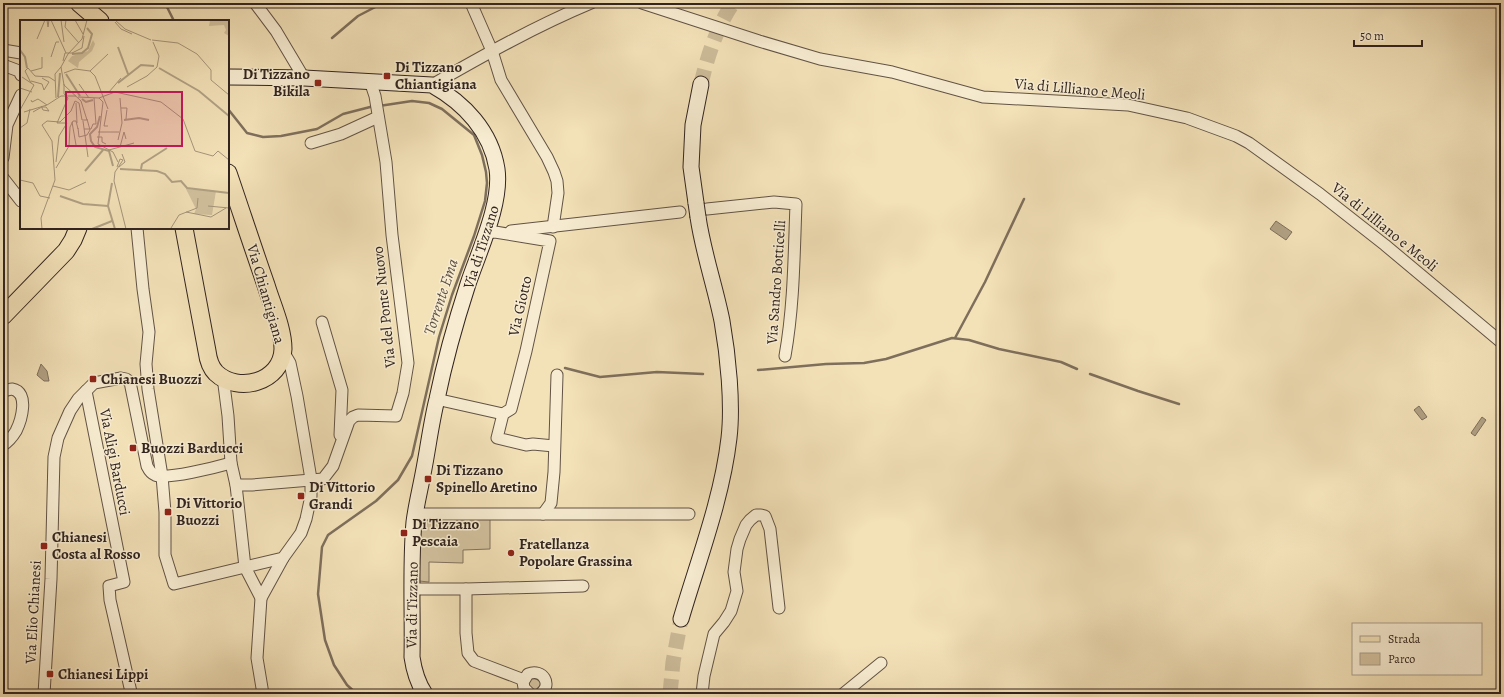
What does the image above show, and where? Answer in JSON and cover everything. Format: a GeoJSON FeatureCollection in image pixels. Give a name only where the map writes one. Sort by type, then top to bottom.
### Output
{"type":"FeatureCollection","features":[{"type":"Feature","properties":{"kind":"main road"},"geometry":{"type":"LineString","coordinates":[[79,3],[99,20]]}},
{"type":"Feature","properties":{"kind":"main road","name":"Via Chiantigiana"},"geometry":{"type":"LineString","coordinates":[[184,229],[209,360],[212,368],[216,373],[232,382],[245,384],[263,380],[278,366],[283,351],[283,344],[279,325],[229,176]]}},
{"type":"Feature","properties":{"kind":"main road"},"geometry":{"type":"LineString","coordinates":[[3,316],[66,251],[78,229]]}},
{"type":"Feature","properties":{"kind":"street"},"geometry":{"type":"LineString","coordinates":[[256,3],[276,32],[304,78]]}},
{"type":"Feature","properties":{"kind":"street"},"geometry":{"type":"LineString","coordinates":[[471,3],[492,50],[501,80],[547,157],[554,172],[557,181],[558,193],[553,227]]}},
{"type":"Feature","properties":{"kind":"street"},"geometry":{"type":"LineString","coordinates":[[562,15],[566,3]]}},
{"type":"Feature","properties":{"kind":"street"},"geometry":{"type":"LineString","coordinates":[[432,85],[492,50],[562,15],[591,3]]}},
{"type":"Feature","properties":{"kind":"street","name":"Via di Lilliano e Meoli"},"geometry":{"type":"LineString","coordinates":[[642,3],[820,59],[892,72],[983,97],[1128,105],[1187,118],[1236,136],[1250,143],[1338,208],[1385,245],[1501,342]]}},
{"type":"Feature","properties":{"kind":"street"},"geometry":{"type":"LineString","coordinates":[[3,50],[20,53]]}},
{"type":"Feature","properties":{"kind":"street"},"geometry":{"type":"LineString","coordinates":[[3,65],[19,71],[20,73]]}},
{"type":"Feature","properties":{"kind":"street","name":"Via di Tizzano"},"geometry":{"type":"LineString","coordinates":[[229,77],[304,78],[432,85],[449,95],[473,117],[484,132],[492,147],[497,170],[496,201],[490,233],[452,337],[436,399],[415,514],[413,533],[412,657],[415,674],[425,694]]}},
{"type":"Feature","properties":{"kind":"street","name":"Via del Ponte Nuovo"},"geometry":{"type":"LineString","coordinates":[[311,479],[323,479],[333,466],[349,421],[353,416],[396,416],[403,393],[408,363],[392,235],[386,162],[376,96],[370,81]]}},
{"type":"Feature","properties":{"kind":"street"},"geometry":{"type":"LineString","coordinates":[[681,619],[715,507],[729,438],[730,415],[727,359],[722,321],[700,210],[692,160],[694,125],[701,84]]}},
{"type":"Feature","properties":{"kind":"street"},"geometry":{"type":"LineString","coordinates":[[3,158],[7,124],[20,97]]}},
{"type":"Feature","properties":{"kind":"street"},"geometry":{"type":"LineString","coordinates":[[311,143],[341,134],[378,115]]}},
{"type":"Feature","properties":{"kind":"street"},"geometry":{"type":"LineString","coordinates":[[3,178],[20,200]]}},
{"type":"Feature","properties":{"kind":"street","name":"Via Sandro Botticelli"},"geometry":{"type":"LineString","coordinates":[[700,210],[774,202],[796,204],[794,278],[785,356]]}},
{"type":"Feature","properties":{"kind":"street"},"geometry":{"type":"LineString","coordinates":[[490,233],[680,212]]}},
{"type":"Feature","properties":{"kind":"street"},"geometry":{"type":"LineString","coordinates":[[137,229],[142,288],[148,332],[146,364],[148,389],[162,476],[165,512],[165,555],[174,584],[283,558]]}},
{"type":"Feature","properties":{"kind":"street","name":"Via Giotto"},"geometry":{"type":"LineString","coordinates":[[490,233],[550,241],[526,351],[511,409],[503,414],[497,438],[526,445],[533,444],[554,446]]}},
{"type":"Feature","properties":{"kind":"street"},"geometry":{"type":"LineString","coordinates":[[322,322],[342,390],[340,448]]}},
{"type":"Feature","properties":{"kind":"street"},"geometry":{"type":"LineString","coordinates":[[263,694],[257,658],[261,598],[283,558],[301,533],[311,496],[311,479],[297,396],[290,363],[283,351]]}},
{"type":"Feature","properties":{"kind":"street"},"geometry":{"type":"LineString","coordinates":[[557,375],[551,503],[557,514]]}},
{"type":"Feature","properties":{"kind":"street"},"geometry":{"type":"LineString","coordinates":[[223,377],[228,416],[231,463],[236,485],[245,567],[261,598]]}},
{"type":"Feature","properties":{"kind":"street","name":"Via Elio Chianesi"},"geometry":{"type":"LineString","coordinates":[[44,694],[51,579],[54,457],[58,438],[70,411],[78,398],[94,383],[121,378],[130,382],[147,466],[150,473],[156,476],[162,476]]}},
{"type":"Feature","properties":{"kind":"street"},"geometry":{"type":"LineString","coordinates":[[3,391],[12,389],[22,396],[23,403],[21,416],[16,431],[3,445]]}},
{"type":"Feature","properties":{"kind":"street","name":"Via Aligi Barducci"},"geometry":{"type":"LineString","coordinates":[[86,391],[124,582],[109,586],[110,600],[131,692]]}},
{"type":"Feature","properties":{"kind":"street"},"geometry":{"type":"LineString","coordinates":[[436,399],[503,414]]}},
{"type":"Feature","properties":{"kind":"street"},"geometry":{"type":"LineString","coordinates":[[162,476],[193,472],[231,463]]}},
{"type":"Feature","properties":{"kind":"street"},"geometry":{"type":"LineString","coordinates":[[236,485],[252,485],[311,479]]}},
{"type":"Feature","properties":{"kind":"street"},"geometry":{"type":"LineString","coordinates":[[543,514],[551,503]]}},
{"type":"Feature","properties":{"kind":"street"},"geometry":{"type":"LineString","coordinates":[[415,514],[689,514]]}},
{"type":"Feature","properties":{"kind":"street"},"geometry":{"type":"LineString","coordinates":[[702,694],[704,676],[714,634],[731,612],[737,591],[734,572],[738,544],[746,525],[756,515],[761,514],[765,516],[770,529],[779,608]]}},
{"type":"Feature","properties":{"kind":"street"},"geometry":{"type":"LineString","coordinates":[[413,588],[466,589],[583,586]]}},
{"type":"Feature","properties":{"kind":"street"},"geometry":{"type":"LineString","coordinates":[[466,589],[466,633],[468,653],[474,661],[524,680]]}},
{"type":"Feature","properties":{"kind":"street"},"geometry":{"type":"LineString","coordinates":[[843,694],[881,663]]}},
{"type":"Feature","properties":{"kind":"street"},"geometry":{"type":"LineString","coordinates":[[530,694],[524,688],[524,680],[526,676],[532,672],[536,672],[545,678],[546,685],[543,692],[540,694]]}},
{"type":"Feature","properties":{"kind":"green space"},"geometry":{"type":"Polygon","coordinates":[[[425,519],[490,519],[490,549],[463,550],[463,563],[429,562],[429,582],[419,581],[419,525],[425,525],[425,519]]]}},
{"type":"Feature","properties":{"kind":"green space"},"geometry":{"type":"Polygon","coordinates":[[[536,675],[542,685],[536,691],[531,690],[527,681],[536,675]]]}},
{"type":"Feature","properties":{"kind":"shaded area"},"geometry":{"type":"Polygon","coordinates":[[[1276,221],[1292,232],[1286,240],[1270,229],[1276,221]]]}},
{"type":"Feature","properties":{"kind":"shaded area"},"geometry":{"type":"Polygon","coordinates":[[[41,364],[47,371],[49,381],[44,381],[37,375],[41,364]]]}},
{"type":"Feature","properties":{"kind":"shaded area"},"geometry":{"type":"Polygon","coordinates":[[[1419,406],[1427,417],[1422,420],[1414,410],[1419,406]]]}},
{"type":"Feature","properties":{"kind":"shaded area"},"geometry":{"type":"Polygon","coordinates":[[[1482,417],[1486,420],[1475,436],[1471,433],[1482,417]]]}},
{"type":"Feature","properties":{"kind":"waterway","name":"Torrente Ema"},"geometry":{"type":"LineString","coordinates":[[165,3],[174,20]]}},
{"type":"Feature","properties":{"kind":"waterway"},"geometry":{"type":"LineString","coordinates":[[332,38],[358,16],[383,3]]}},
{"type":"Feature","properties":{"kind":"waterway","name":"Torrente Ema"},"geometry":{"type":"LineString","coordinates":[[357,694],[347,685],[334,665],[325,640],[318,594],[322,547],[328,535],[376,501],[398,480],[412,456],[439,337],[485,201],[487,183],[482,155],[474,135],[442,109],[429,103],[412,101],[379,106]]}},
{"type":"Feature","properties":{"kind":"waterway","name":"Torrente Ema"},"geometry":{"type":"LineString","coordinates":[[229,110],[247,133],[263,137],[281,136],[317,129],[343,114],[374,106]]}},
{"type":"Feature","properties":{"kind":"waterway"},"geometry":{"type":"LineString","coordinates":[[955,338],[985,282],[1024,199]]}},
{"type":"Feature","properties":{"kind":"waterway"},"geometry":{"type":"LineString","coordinates":[[758,370],[826,364],[864,363],[886,359],[952,338],[969,340],[999,349],[1061,362],[1077,369]]}},
{"type":"Feature","properties":{"kind":"waterway"},"geometry":{"type":"LineString","coordinates":[[565,368],[600,377],[657,372],[703,374]]}},
{"type":"Feature","properties":{"kind":"waterway"},"geometry":{"type":"LineString","coordinates":[[1090,374],[1179,404]]}},
{"type":"Feature","properties":{"kind":"tunnel"},"geometry":{"type":"LineString","coordinates":[[701,84],[713,42],[727,12],[733,3]]}},
{"type":"Feature","properties":{"kind":"tunnel"},"geometry":{"type":"LineString","coordinates":[[670,694],[673,662],[681,619]]}},
{"type":"Feature","properties":{"kind":"place","name":"Di Tizzano Chiantigiana"},"geometry":{"type":"Point","coordinates":[387,76]}},
{"type":"Feature","properties":{"kind":"place","name":"Di Tizzano Bikila"},"geometry":{"type":"Point","coordinates":[318,83]}},
{"type":"Feature","properties":{"kind":"place","name":"Chianesi Buozzi"},"geometry":{"type":"Point","coordinates":[93,379]}},
{"type":"Feature","properties":{"kind":"place","name":"Buozzi Barducci"},"geometry":{"type":"Point","coordinates":[133,448]}},
{"type":"Feature","properties":{"kind":"place","name":"Di Tizzano Spinello Aretino"},"geometry":{"type":"Point","coordinates":[428,479]}},
{"type":"Feature","properties":{"kind":"place","name":"Di Vittorio Grandi"},"geometry":{"type":"Point","coordinates":[301,496]}},
{"type":"Feature","properties":{"kind":"place","name":"Di Vittorio Buozzi"},"geometry":{"type":"Point","coordinates":[168,512]}},
{"type":"Feature","properties":{"kind":"place","name":"Di Tizzano Pescaia"},"geometry":{"type":"Point","coordinates":[404,533]}},
{"type":"Feature","properties":{"kind":"place","name":"Chianesi Costa al Rosso"},"geometry":{"type":"Point","coordinates":[44,546]}},
{"type":"Feature","properties":{"kind":"place","name":"Fratellanza Popolare Grassina"},"geometry":{"type":"Point","coordinates":[511,553]}},
{"type":"Feature","properties":{"kind":"place","name":"Chianesi Lippi"},"geometry":{"type":"Point","coordinates":[50,674]}}]}
